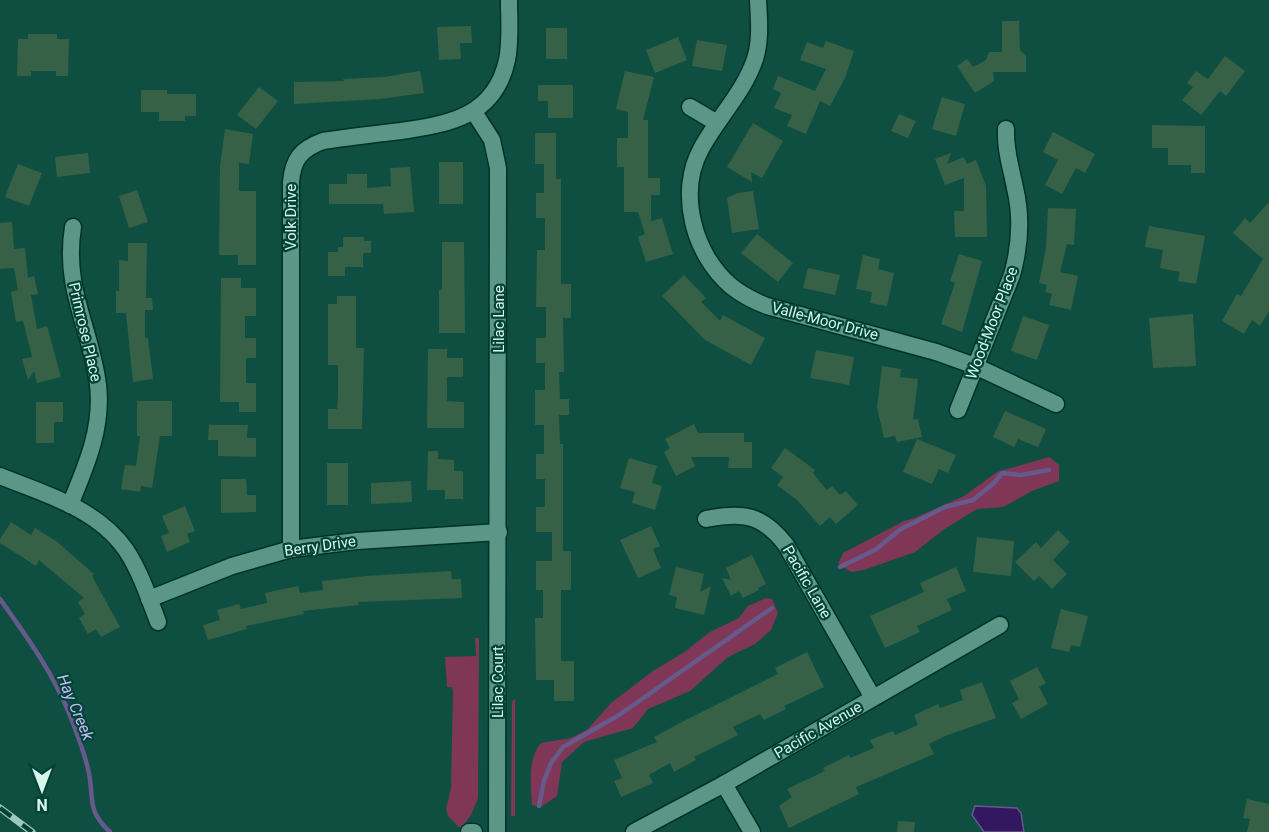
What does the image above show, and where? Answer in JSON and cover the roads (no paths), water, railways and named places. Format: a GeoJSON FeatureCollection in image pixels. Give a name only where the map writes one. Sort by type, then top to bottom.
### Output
{"type":"FeatureCollection","features":[{"type":"Feature","properties":{"kind":"street","name":"Volk Drive"},"geometry":{"type":"LineString","coordinates":[[291,549],[291,182],[295,160],[302,152],[323,141],[440,125],[474,112],[492,94],[504,69],[508,50],[509,0]]}},
{"type":"Feature","properties":{"kind":"street","name":"Valle-Moor Drive"},"geometry":{"type":"LineString","coordinates":[[758,0],[759,33],[755,58],[745,82],[695,161],[690,185],[691,211],[698,238],[720,274],[742,294],[767,306],[916,345],[975,366],[1056,404]]}},
{"type":"Feature","properties":{"kind":"street"},"geometry":{"type":"LineString","coordinates":[[690,107],[717,123]]}},
{"type":"Feature","properties":{"kind":"street","name":"Lilac Lane"},"geometry":{"type":"LineString","coordinates":[[474,112],[492,140],[498,164],[499,532]]}},
{"type":"Feature","properties":{"kind":"street","name":"Wood-Moor Place"},"geometry":{"type":"LineString","coordinates":[[958,410],[1011,275],[1018,243],[1019,216],[1015,187],[1006,152],[1006,129]]}},
{"type":"Feature","properties":{"kind":"street","name":"Primrose Place"},"geometry":{"type":"LineString","coordinates":[[70,505],[94,443],[99,400],[96,370],[72,281],[70,255],[73,228]]}},
{"type":"Feature","properties":{"kind":"street"},"geometry":{"type":"LineString","coordinates":[[0,476],[70,505],[97,520],[116,538],[131,559],[158,622]]}},
{"type":"Feature","properties":{"kind":"street","name":"Pacific Lane"},"geometry":{"type":"LineString","coordinates":[[706,519],[738,515],[754,518],[777,533],[786,544],[873,698]]}},
{"type":"Feature","properties":{"kind":"street","name":"Berry Drive"},"geometry":{"type":"LineString","coordinates":[[149,599],[239,563],[291,549],[357,541],[499,532]]}},
{"type":"Feature","properties":{"kind":"street","name":"Lilac Court"},"geometry":{"type":"LineString","coordinates":[[497,832],[499,532]]}},
{"type":"Feature","properties":{"kind":"street","name":"Pacific Avenue"},"geometry":{"type":"LineString","coordinates":[[634,832],[724,784],[1000,625]]}},
{"type":"Feature","properties":{"kind":"street"},"geometry":{"type":"LineString","coordinates":[[724,784],[752,832]]}},
{"type":"Feature","properties":{"kind":"street"},"geometry":{"type":"LineString","coordinates":[[469,832],[474,832]]}},
{"type":"Feature","properties":{"kind":"waterway"},"geometry":{"type":"LineString","coordinates":[[840,567],[875,550],[901,529],[945,507],[973,500],[994,483],[1002,473],[1021,475],[1049,470]]}},
{"type":"Feature","properties":{"kind":"waterway","name":"Hay Creek"},"geometry":{"type":"LineString","coordinates":[[0,599],[55,683],[77,734],[86,762],[94,809],[102,824],[110,832]]}},
{"type":"Feature","properties":{"kind":"waterway"},"geometry":{"type":"LineString","coordinates":[[539,806],[544,781],[551,763],[563,747],[619,715],[772,608]]}},
{"type":"Feature","properties":{"kind":"railway"},"geometry":{"type":"LineString","coordinates":[[0,808],[32,832]]}}]}
